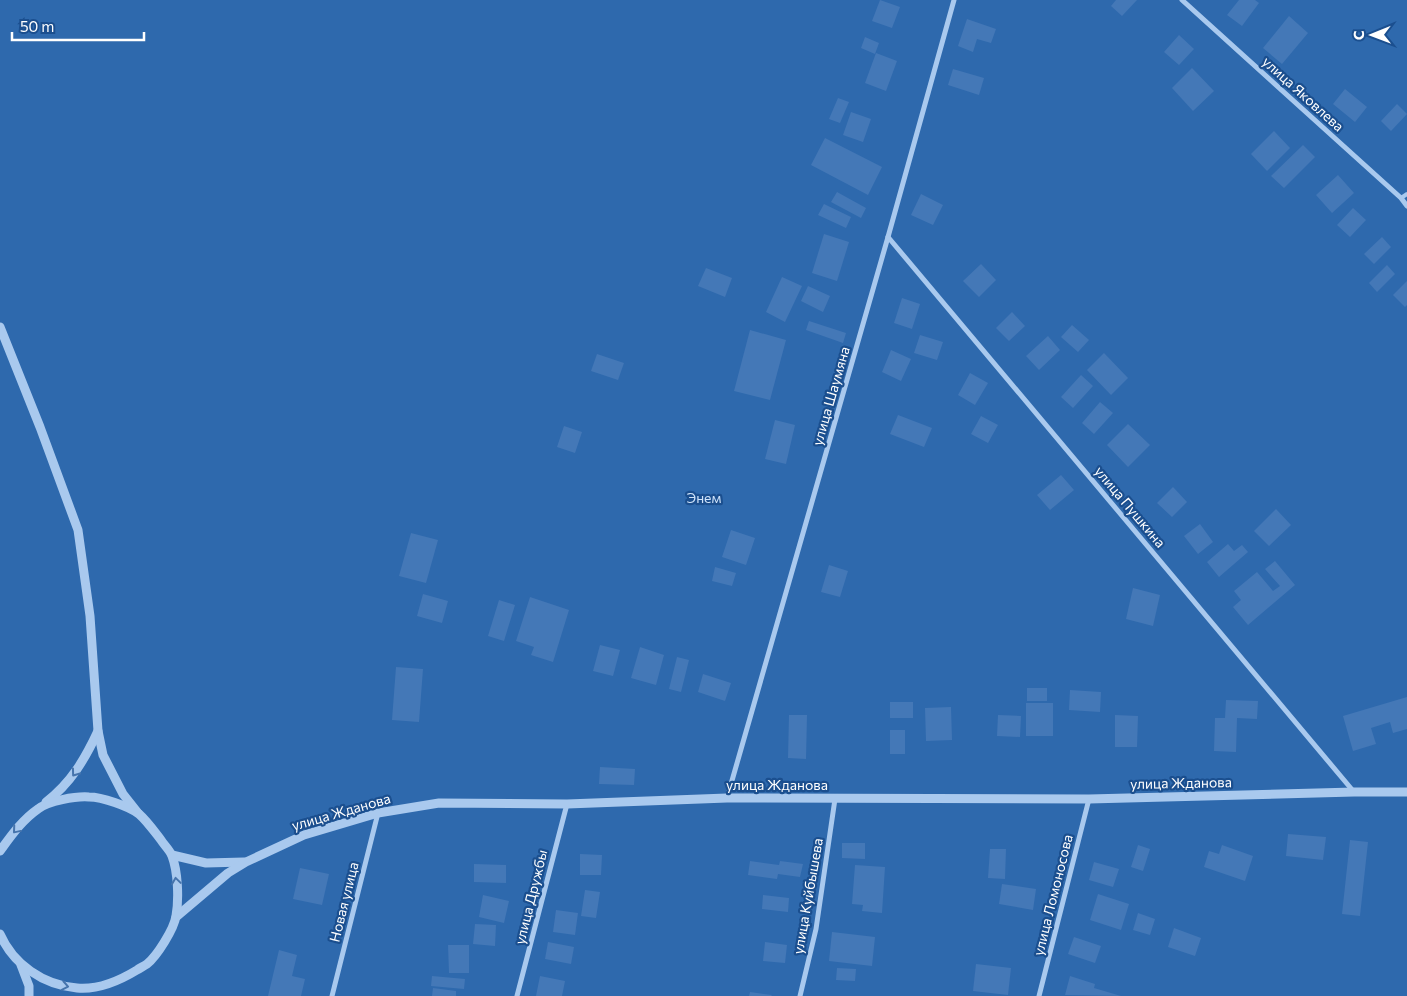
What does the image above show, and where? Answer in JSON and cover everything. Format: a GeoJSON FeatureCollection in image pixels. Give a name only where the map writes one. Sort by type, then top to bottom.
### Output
{"type":"FeatureCollection","features":[{"type":"Feature","properties":{"kind":"street","name":"улица Шаумяна"},"geometry":{"type":"LineString","coordinates":[[727,798],[888,238],[954,0]]}},
{"type":"Feature","properties":{"kind":"street","name":"улица Яковлева"},"geometry":{"type":"LineString","coordinates":[[1182,0],[1401,198],[1407,206]]}},
{"type":"Feature","properties":{"kind":"street","name":"улица Пушкина"},"geometry":{"type":"LineString","coordinates":[[888,238],[1354,792]]}},
{"type":"Feature","properties":{"kind":"street"},"geometry":{"type":"LineString","coordinates":[[0,327],[78,530],[90,616],[98,731],[103,755],[122,794],[138,813]]}},
{"type":"Feature","properties":{"kind":"street"},"geometry":{"type":"LineString","coordinates":[[39,808],[58,793],[75,774],[98,731]]}},
{"type":"Feature","properties":{"kind":"street","name":"улица Жданова"},"geometry":{"type":"LineString","coordinates":[[176,917],[228,873],[246,862],[304,835],[378,813],[439,803],[566,804],[727,798],[1089,799],[1407,792]]}},
{"type":"Feature","properties":{"kind":"street","name":"улица Жданова"},"geometry":{"type":"LineString","coordinates":[[0,851],[17,828],[39,808],[64,800],[89,797],[114,802],[138,813],[172,855],[178,886],[176,917],[164,942],[147,964],[123,978],[98,987],[85,996]]}},
{"type":"Feature","properties":{"kind":"street","name":"улица Куйбышева"},"geometry":{"type":"LineString","coordinates":[[800,996],[816,929],[835,799]]}},
{"type":"Feature","properties":{"kind":"street","name":"улица Ломоносова"},"geometry":{"type":"LineString","coordinates":[[1039,996],[1089,799]]}},
{"type":"Feature","properties":{"kind":"street","name":"улица Дружбы"},"geometry":{"type":"LineString","coordinates":[[518,996],[566,804]]}},
{"type":"Feature","properties":{"kind":"street","name":"Новая улица"},"geometry":{"type":"LineString","coordinates":[[332,996],[378,813]]}},
{"type":"Feature","properties":{"kind":"street"},"geometry":{"type":"LineString","coordinates":[[172,855],[206,863],[246,862]]}},
{"type":"Feature","properties":{"kind":"street","name":"улица Жданова"},"geometry":{"type":"LineString","coordinates":[[0,934],[4,943],[21,965],[38,976],[57,984],[77,988],[98,987]]}},
{"type":"Feature","properties":{"kind":"street"},"geometry":{"type":"LineString","coordinates":[[21,965],[29,986],[29,996]]}},
{"type":"Feature","properties":{"kind":"lane"},"geometry":{"type":"LineString","coordinates":[[1401,198],[1407,194]]}},
{"type":"Feature","properties":{"kind":"green space","name":"Энем"},"geometry":{"type":"Polygon","coordinates":[[[0,0],[1407,0],[1407,996],[0,996],[0,0]]]}},
{"type":"Feature","properties":{"kind":"building"},"geometry":{"type":"Polygon","coordinates":[[[880,0],[900,7],[892,28],[872,21],[880,0]]]}},
{"type":"Feature","properties":{"kind":"building"},"geometry":{"type":"Polygon","coordinates":[[[1116,0],[1137,0],[1122,16],[1111,6],[1116,0]]]}},
{"type":"Feature","properties":{"kind":"building"},"geometry":{"type":"Polygon","coordinates":[[[1239,0],[1255,0],[1259,3],[1242,26],[1227,15],[1239,0]]]}},
{"type":"Feature","properties":{"kind":"building"},"geometry":{"type":"Polygon","coordinates":[[[1289,16],[1308,33],[1282,64],[1263,48],[1289,16]]]}},
{"type":"Feature","properties":{"kind":"building"},"geometry":{"type":"Polygon","coordinates":[[[967,19],[996,29],[991,43],[977,39],[973,52],[958,46],[967,19]]]}},
{"type":"Feature","properties":{"kind":"building"},"geometry":{"type":"Polygon","coordinates":[[[1179,35],[1194,49],[1179,65],[1164,52],[1179,35]]]}},
{"type":"Feature","properties":{"kind":"building"},"geometry":{"type":"Polygon","coordinates":[[[865,37],[879,43],[875,54],[861,48],[865,37]]]}},
{"type":"Feature","properties":{"kind":"building"},"geometry":{"type":"Polygon","coordinates":[[[876,53],[897,61],[886,91],[865,83],[876,53]]]}},
{"type":"Feature","properties":{"kind":"building"},"geometry":{"type":"Polygon","coordinates":[[[1192,68],[1214,91],[1193,111],[1172,88],[1192,68]]]}},
{"type":"Feature","properties":{"kind":"building"},"geometry":{"type":"Polygon","coordinates":[[[953,69],[984,78],[979,95],[948,85],[953,69]]]}},
{"type":"Feature","properties":{"kind":"building"},"geometry":{"type":"Polygon","coordinates":[[[1345,89],[1367,107],[1355,122],[1333,104],[1345,89]]]}},
{"type":"Feature","properties":{"kind":"building"},"geometry":{"type":"Polygon","coordinates":[[[838,98],[849,102],[840,123],[829,119],[838,98]]]}},
{"type":"Feature","properties":{"kind":"building"},"geometry":{"type":"Polygon","coordinates":[[[1397,104],[1407,114],[1391,131],[1381,121],[1397,104]]]}},
{"type":"Feature","properties":{"kind":"building"},"geometry":{"type":"Polygon","coordinates":[[[851,112],[871,119],[863,142],[843,135],[851,112]]]}},
{"type":"Feature","properties":{"kind":"building"},"geometry":{"type":"Polygon","coordinates":[[[1274,131],[1290,148],[1267,171],[1251,154],[1274,131]]]}},
{"type":"Feature","properties":{"kind":"building"},"geometry":{"type":"Polygon","coordinates":[[[825,138],[882,167],[868,195],[811,165],[825,138]]]}},
{"type":"Feature","properties":{"kind":"building"},"geometry":{"type":"Polygon","coordinates":[[[1303,145],[1315,157],[1284,188],[1271,176],[1303,145]]]}},
{"type":"Feature","properties":{"kind":"building"},"geometry":{"type":"Polygon","coordinates":[[[1338,175],[1354,193],[1332,213],[1316,195],[1338,175]]]}},
{"type":"Feature","properties":{"kind":"building"},"geometry":{"type":"Polygon","coordinates":[[[837,192],[866,208],[861,218],[831,202],[837,192]]]}},
{"type":"Feature","properties":{"kind":"building"},"geometry":{"type":"Polygon","coordinates":[[[921,194],[943,205],[933,225],[911,215],[921,194]]]}},
{"type":"Feature","properties":{"kind":"building"},"geometry":{"type":"Polygon","coordinates":[[[824,204],[851,217],[846,228],[818,215],[824,204]]]}},
{"type":"Feature","properties":{"kind":"building"},"geometry":{"type":"Polygon","coordinates":[[[1353,208],[1366,220],[1350,237],[1337,225],[1353,208]]]}},
{"type":"Feature","properties":{"kind":"building"},"geometry":{"type":"Polygon","coordinates":[[[824,234],[849,242],[837,281],[812,273],[824,234]]]}},
{"type":"Feature","properties":{"kind":"building"},"geometry":{"type":"Polygon","coordinates":[[[1382,237],[1391,247],[1374,264],[1364,254],[1382,237]]]}},
{"type":"Feature","properties":{"kind":"building"},"geometry":{"type":"Polygon","coordinates":[[[981,264],[996,280],[979,297],[963,281],[981,264]]]}},
{"type":"Feature","properties":{"kind":"building"},"geometry":{"type":"Polygon","coordinates":[[[1387,265],[1395,274],[1377,292],[1369,283],[1387,265]]]}},
{"type":"Feature","properties":{"kind":"building"},"geometry":{"type":"Polygon","coordinates":[[[706,268],[732,278],[725,297],[698,286],[706,268]]]}},
{"type":"Feature","properties":{"kind":"building"},"geometry":{"type":"Polygon","coordinates":[[[782,277],[802,286],[785,322],[766,312],[782,277]]]}},
{"type":"Feature","properties":{"kind":"building"},"geometry":{"type":"Polygon","coordinates":[[[1407,281],[1407,305],[1405,307],[1393,295],[1407,281]]]}},
{"type":"Feature","properties":{"kind":"building"},"geometry":{"type":"Polygon","coordinates":[[[808,286],[830,296],[823,312],[801,301],[808,286]]]}},
{"type":"Feature","properties":{"kind":"building"},"geometry":{"type":"Polygon","coordinates":[[[902,298],[920,304],[912,329],[894,323],[902,298]]]}},
{"type":"Feature","properties":{"kind":"building"},"geometry":{"type":"Polygon","coordinates":[[[1012,312],[1025,326],[1009,341],[996,328],[1012,312]]]}},
{"type":"Feature","properties":{"kind":"building"},"geometry":{"type":"Polygon","coordinates":[[[809,321],[846,333],[843,343],[806,330],[809,321]]]}},
{"type":"Feature","properties":{"kind":"building"},"geometry":{"type":"Polygon","coordinates":[[[1072,325],[1089,340],[1078,352],[1061,337],[1072,325]]]}},
{"type":"Feature","properties":{"kind":"building"},"geometry":{"type":"Polygon","coordinates":[[[750,330],[786,340],[770,400],[734,391],[750,330]]]}},
{"type":"Feature","properties":{"kind":"building"},"geometry":{"type":"Polygon","coordinates":[[[920,335],[943,342],[937,360],[914,353],[920,335]]]}},
{"type":"Feature","properties":{"kind":"building"},"geometry":{"type":"Polygon","coordinates":[[[1048,336],[1060,350],[1039,370],[1026,356],[1048,336]]]}},
{"type":"Feature","properties":{"kind":"building"},"geometry":{"type":"Polygon","coordinates":[[[891,350],[911,359],[901,381],[882,372],[891,350]]]}},
{"type":"Feature","properties":{"kind":"building"},"geometry":{"type":"Polygon","coordinates":[[[1104,353],[1128,378],[1111,395],[1087,370],[1104,353]]]}},
{"type":"Feature","properties":{"kind":"building"},"geometry":{"type":"Polygon","coordinates":[[[597,354],[624,363],[618,380],[591,371],[597,354]]]}},
{"type":"Feature","properties":{"kind":"building"},"geometry":{"type":"Polygon","coordinates":[[[970,373],[988,383],[975,405],[958,395],[970,373]]]}},
{"type":"Feature","properties":{"kind":"building"},"geometry":{"type":"Polygon","coordinates":[[[1081,375],[1093,386],[1073,408],[1061,397],[1081,375]]]}},
{"type":"Feature","properties":{"kind":"building"},"geometry":{"type":"Polygon","coordinates":[[[1100,402],[1113,413],[1094,434],[1082,423],[1100,402]]]}},
{"type":"Feature","properties":{"kind":"building"},"geometry":{"type":"Polygon","coordinates":[[[898,415],[932,428],[924,447],[890,434],[898,415]]]}},
{"type":"Feature","properties":{"kind":"building"},"geometry":{"type":"Polygon","coordinates":[[[981,416],[998,425],[988,443],[971,434],[981,416]]]}},
{"type":"Feature","properties":{"kind":"building"},"geometry":{"type":"Polygon","coordinates":[[[775,420],[795,425],[786,464],[765,459],[775,420]]]}},
{"type":"Feature","properties":{"kind":"building"},"geometry":{"type":"Polygon","coordinates":[[[1128,424],[1150,445],[1128,467],[1107,445],[1128,424]]]}},
{"type":"Feature","properties":{"kind":"building"},"geometry":{"type":"Polygon","coordinates":[[[564,426],[582,432],[575,453],[557,447],[564,426]]]}},
{"type":"Feature","properties":{"kind":"building"},"geometry":{"type":"Polygon","coordinates":[[[1061,475],[1074,490],[1050,510],[1037,495],[1061,475]]]}},
{"type":"Feature","properties":{"kind":"building"},"geometry":{"type":"Polygon","coordinates":[[[1173,487],[1187,502],[1172,517],[1157,503],[1173,487]]]}},
{"type":"Feature","properties":{"kind":"building"},"geometry":{"type":"Polygon","coordinates":[[[1276,509],[1291,525],[1269,546],[1254,531],[1276,509]]]}},
{"type":"Feature","properties":{"kind":"building"},"geometry":{"type":"Polygon","coordinates":[[[1200,524],[1213,542],[1198,554],[1184,536],[1200,524]]]}},
{"type":"Feature","properties":{"kind":"building"},"geometry":{"type":"Polygon","coordinates":[[[731,530],[755,538],[746,565],[722,557],[731,530]]]}},
{"type":"Feature","properties":{"kind":"building"},"geometry":{"type":"Polygon","coordinates":[[[411,533],[438,540],[426,583],[399,576],[411,533]]]}},
{"type":"Feature","properties":{"kind":"building"},"geometry":{"type":"Polygon","coordinates":[[[1228,544],[1234,551],[1242,545],[1248,552],[1219,577],[1207,562],[1228,544]]]}},
{"type":"Feature","properties":{"kind":"building"},"geometry":{"type":"Polygon","coordinates":[[[1275,561],[1295,585],[1248,625],[1233,607],[1241,600],[1234,591],[1257,572],[1273,591],[1280,586],[1265,569],[1275,561]]]}},
{"type":"Feature","properties":{"kind":"building"},"geometry":{"type":"Polygon","coordinates":[[[829,565],[848,571],[840,597],[821,592],[829,565]]]}},
{"type":"Feature","properties":{"kind":"building"},"geometry":{"type":"Polygon","coordinates":[[[715,567],[736,573],[732,586],[712,581],[715,567]]]}},
{"type":"Feature","properties":{"kind":"building"},"geometry":{"type":"Polygon","coordinates":[[[1133,588],[1160,595],[1153,626],[1126,619],[1133,588]]]}},
{"type":"Feature","properties":{"kind":"building"},"geometry":{"type":"Polygon","coordinates":[[[423,594],[448,601],[442,623],[417,616],[423,594]]]}},
{"type":"Feature","properties":{"kind":"building"},"geometry":{"type":"Polygon","coordinates":[[[530,597],[569,610],[553,662],[531,655],[534,647],[516,641],[530,597]]]}},
{"type":"Feature","properties":{"kind":"building"},"geometry":{"type":"Polygon","coordinates":[[[499,600],[515,605],[504,641],[488,636],[499,600]]]}},
{"type":"Feature","properties":{"kind":"building"},"geometry":{"type":"Polygon","coordinates":[[[600,645],[620,650],[613,676],[593,671],[600,645]]]}},
{"type":"Feature","properties":{"kind":"building"},"geometry":{"type":"Polygon","coordinates":[[[640,647],[664,655],[656,685],[631,678],[640,647]]]}},
{"type":"Feature","properties":{"kind":"building"},"geometry":{"type":"Polygon","coordinates":[[[677,657],[689,660],[681,692],[669,689],[677,657]]]}},
{"type":"Feature","properties":{"kind":"building"},"geometry":{"type":"Polygon","coordinates":[[[396,667],[423,669],[419,722],[392,720],[396,667]]]}},
{"type":"Feature","properties":{"kind":"building"},"geometry":{"type":"Polygon","coordinates":[[[703,674],[731,683],[725,701],[698,692],[703,674]]]}},
{"type":"Feature","properties":{"kind":"building"},"geometry":{"type":"Polygon","coordinates":[[[1027,688],[1047,688],[1047,701],[1027,701],[1027,688]]]}},
{"type":"Feature","properties":{"kind":"building"},"geometry":{"type":"Polygon","coordinates":[[[1070,690],[1101,692],[1100,712],[1069,710],[1070,690]]]}},
{"type":"Feature","properties":{"kind":"building"},"geometry":{"type":"Polygon","coordinates":[[[1407,697],[1407,729],[1393,733],[1390,722],[1371,728],[1376,744],[1353,751],[1343,716],[1407,697]]]}},
{"type":"Feature","properties":{"kind":"building"},"geometry":{"type":"Polygon","coordinates":[[[1226,700],[1258,701],[1257,719],[1237,718],[1236,752],[1214,751],[1215,718],[1225,718],[1226,700]]]}},
{"type":"Feature","properties":{"kind":"building"},"geometry":{"type":"Polygon","coordinates":[[[890,702],[913,702],[913,718],[890,718],[890,702]]]}},
{"type":"Feature","properties":{"kind":"building"},"geometry":{"type":"Polygon","coordinates":[[[1026,703],[1053,703],[1053,736],[1026,736],[1026,703]]]}},
{"type":"Feature","properties":{"kind":"building"},"geometry":{"type":"Polygon","coordinates":[[[951,707],[952,740],[926,741],[925,708],[951,707]]]}},
{"type":"Feature","properties":{"kind":"building"},"geometry":{"type":"Polygon","coordinates":[[[789,715],[807,715],[806,759],[788,758],[789,715]]]}},
{"type":"Feature","properties":{"kind":"building"},"geometry":{"type":"Polygon","coordinates":[[[998,715],[1021,716],[1020,737],[997,736],[998,715]]]}},
{"type":"Feature","properties":{"kind":"building"},"geometry":{"type":"Polygon","coordinates":[[[1115,715],[1138,716],[1137,747],[1115,747],[1115,715]]]}},
{"type":"Feature","properties":{"kind":"building"},"geometry":{"type":"Polygon","coordinates":[[[890,730],[905,730],[905,754],[890,754],[890,730]]]}},
{"type":"Feature","properties":{"kind":"building"},"geometry":{"type":"Polygon","coordinates":[[[600,767],[635,769],[634,785],[599,784],[600,767]]]}},
{"type":"Feature","properties":{"kind":"building"},"geometry":{"type":"Polygon","coordinates":[[[1288,834],[1326,837],[1323,860],[1286,856],[1288,834]]]}},
{"type":"Feature","properties":{"kind":"building"},"geometry":{"type":"Polygon","coordinates":[[[1350,840],[1368,842],[1360,916],[1342,914],[1350,840]]]}},
{"type":"Feature","properties":{"kind":"building"},"geometry":{"type":"Polygon","coordinates":[[[842,843],[865,843],[865,859],[842,858],[842,843]]]}},
{"type":"Feature","properties":{"kind":"building"},"geometry":{"type":"Polygon","coordinates":[[[1138,845],[1150,849],[1143,871],[1131,867],[1138,845]]]}},
{"type":"Feature","properties":{"kind":"building"},"geometry":{"type":"Polygon","coordinates":[[[1222,845],[1253,856],[1245,881],[1204,867],[1209,851],[1219,854],[1222,845]]]}},
{"type":"Feature","properties":{"kind":"building"},"geometry":{"type":"Polygon","coordinates":[[[990,849],[1006,849],[1005,879],[988,878],[990,849]]]}},
{"type":"Feature","properties":{"kind":"building"},"geometry":{"type":"Polygon","coordinates":[[[580,854],[602,855],[601,875],[580,875],[580,854]]]}},
{"type":"Feature","properties":{"kind":"building"},"geometry":{"type":"Polygon","coordinates":[[[750,861],[779,865],[780,861],[803,864],[800,877],[778,874],[777,879],[748,875],[750,861]]]}},
{"type":"Feature","properties":{"kind":"building"},"geometry":{"type":"Polygon","coordinates":[[[1094,862],[1119,869],[1113,887],[1089,880],[1094,862]]]}},
{"type":"Feature","properties":{"kind":"building"},"geometry":{"type":"Polygon","coordinates":[[[474,864],[506,865],[506,883],[474,882],[474,864]]]}},
{"type":"Feature","properties":{"kind":"building"},"geometry":{"type":"Polygon","coordinates":[[[855,865],[885,867],[882,913],[862,911],[863,905],[852,904],[855,865]]]}},
{"type":"Feature","properties":{"kind":"building"},"geometry":{"type":"Polygon","coordinates":[[[300,868],[329,874],[322,905],[293,899],[300,868]]]}},
{"type":"Feature","properties":{"kind":"building"},"geometry":{"type":"Polygon","coordinates":[[[1002,884],[1036,889],[1033,910],[999,904],[1002,884]]]}},
{"type":"Feature","properties":{"kind":"building"},"geometry":{"type":"Polygon","coordinates":[[[585,890],[600,892],[596,918],[581,916],[585,890]]]}},
{"type":"Feature","properties":{"kind":"building"},"geometry":{"type":"Polygon","coordinates":[[[1098,894],[1129,904],[1121,930],[1090,920],[1098,894]]]}},
{"type":"Feature","properties":{"kind":"building"},"geometry":{"type":"Polygon","coordinates":[[[483,895],[509,901],[504,923],[479,917],[483,895]]]}},
{"type":"Feature","properties":{"kind":"building"},"geometry":{"type":"Polygon","coordinates":[[[763,895],[789,898],[788,912],[762,909],[763,895]]]}},
{"type":"Feature","properties":{"kind":"building"},"geometry":{"type":"Polygon","coordinates":[[[556,910],[578,913],[575,935],[553,932],[556,910]]]}},
{"type":"Feature","properties":{"kind":"building"},"geometry":{"type":"Polygon","coordinates":[[[1138,913],[1155,919],[1150,935],[1133,930],[1138,913]]]}},
{"type":"Feature","properties":{"kind":"building"},"geometry":{"type":"Polygon","coordinates":[[[475,924],[496,925],[495,946],[473,944],[475,924]]]}},
{"type":"Feature","properties":{"kind":"building"},"geometry":{"type":"Polygon","coordinates":[[[1174,928],[1201,938],[1195,956],[1168,947],[1174,928]]]}},
{"type":"Feature","properties":{"kind":"building"},"geometry":{"type":"Polygon","coordinates":[[[832,932],[875,937],[872,966],[829,961],[832,932]]]}},
{"type":"Feature","properties":{"kind":"building"},"geometry":{"type":"Polygon","coordinates":[[[1074,937],[1101,946],[1095,963],[1068,954],[1074,937]]]}},
{"type":"Feature","properties":{"kind":"building"},"geometry":{"type":"Polygon","coordinates":[[[548,942],[574,947],[571,964],[545,959],[548,942]]]}},
{"type":"Feature","properties":{"kind":"building"},"geometry":{"type":"Polygon","coordinates":[[[765,942],[787,945],[785,963],[763,961],[765,942]]]}},
{"type":"Feature","properties":{"kind":"building"},"geometry":{"type":"Polygon","coordinates":[[[448,945],[469,945],[469,973],[449,973],[448,945]]]}},
{"type":"Feature","properties":{"kind":"building"},"geometry":{"type":"Polygon","coordinates":[[[279,950],[297,955],[292,976],[305,979],[301,996],[268,996],[279,950]]]}},
{"type":"Feature","properties":{"kind":"building"},"geometry":{"type":"Polygon","coordinates":[[[976,964],[1011,968],[1008,995],[973,991],[976,964]]]}},
{"type":"Feature","properties":{"kind":"building"},"geometry":{"type":"Polygon","coordinates":[[[837,968],[856,969],[855,981],[836,980],[837,968]]]}},
{"type":"Feature","properties":{"kind":"building"},"geometry":{"type":"Polygon","coordinates":[[[432,976],[465,979],[464,989],[431,986],[432,976]]]}},
{"type":"Feature","properties":{"kind":"building"},"geometry":{"type":"Polygon","coordinates":[[[540,976],[565,981],[562,996],[536,996],[540,976]]]}},
{"type":"Feature","properties":{"kind":"building"},"geometry":{"type":"Polygon","coordinates":[[[1070,976],[1095,984],[1094,988],[1121,996],[1065,995],[1070,976]]]}},
{"type":"Feature","properties":{"kind":"building"},"geometry":{"type":"Polygon","coordinates":[[[433,988],[456,991],[456,996],[432,996],[433,988]]]}},
{"type":"Feature","properties":{"kind":"building"},"geometry":{"type":"Polygon","coordinates":[[[750,992],[772,995],[749,996],[750,992]]]}}]}
